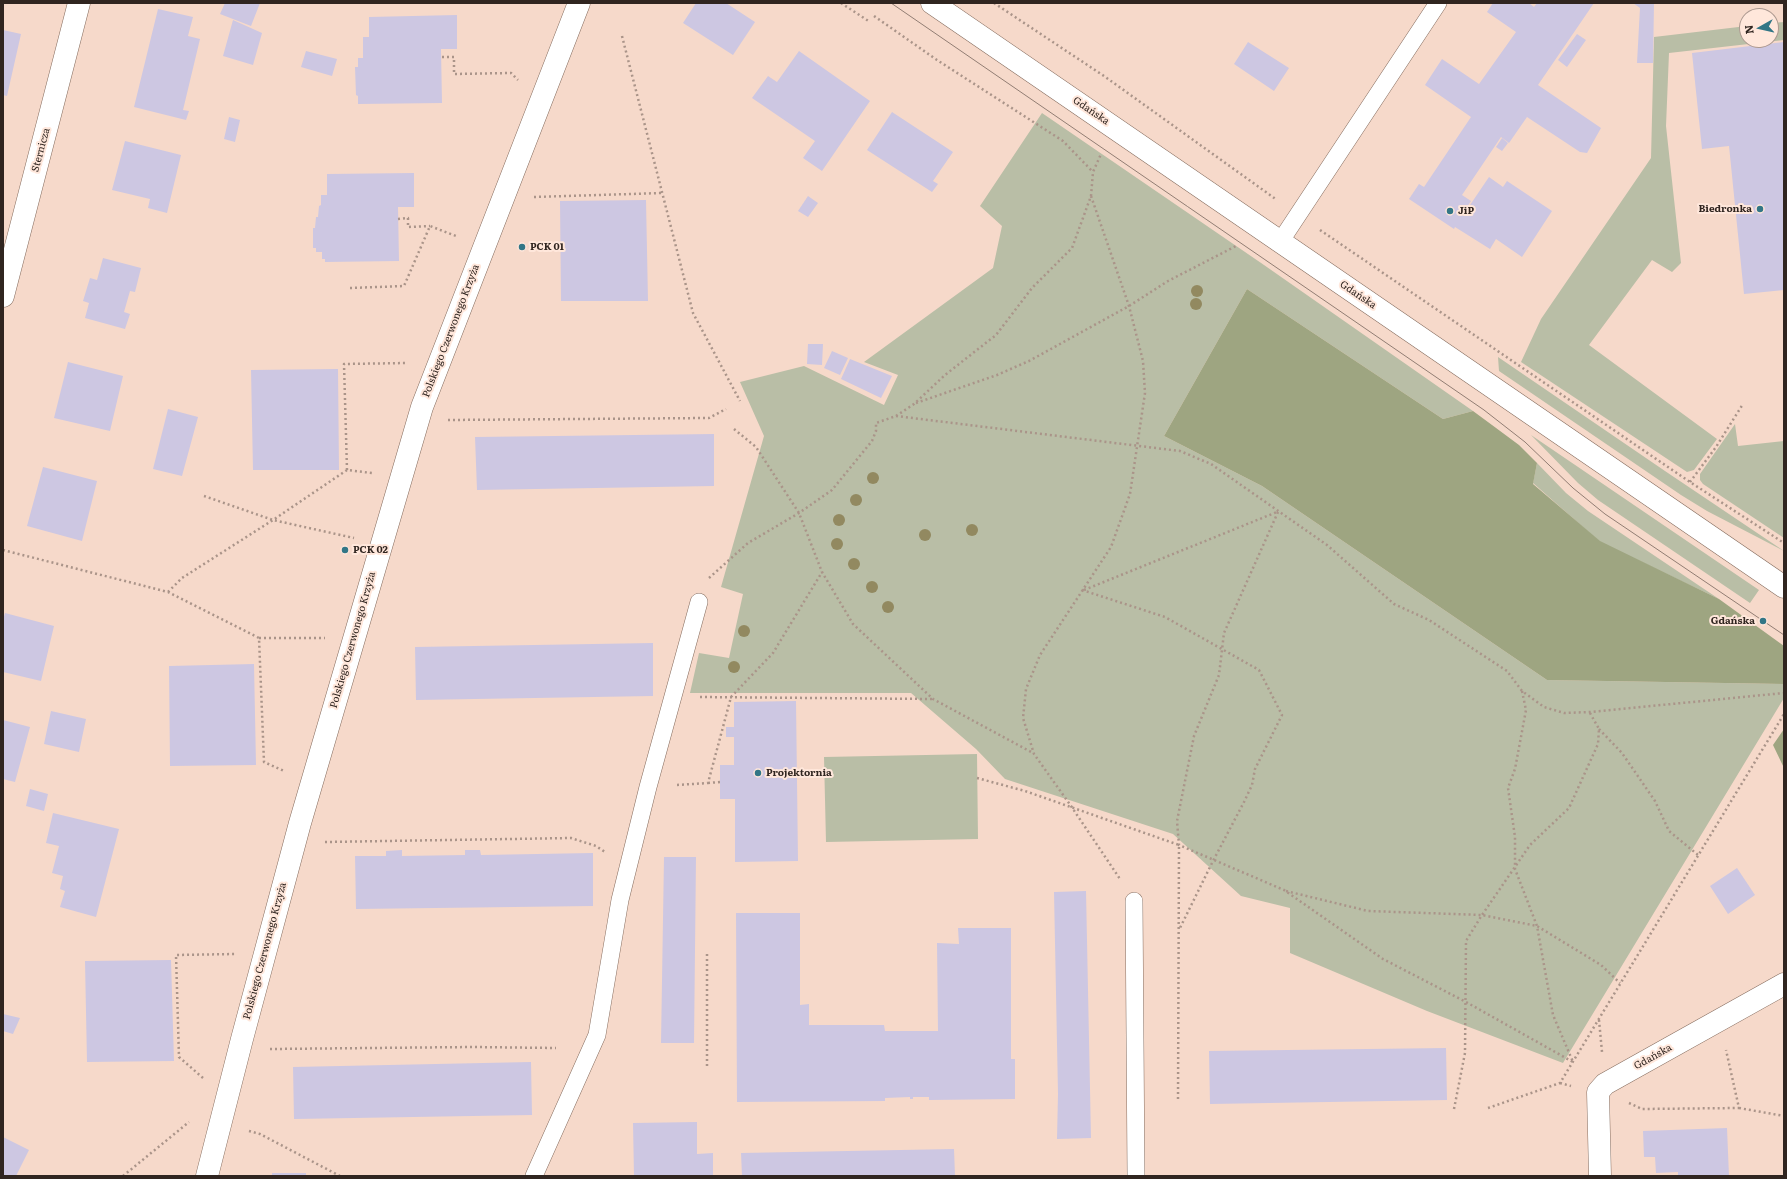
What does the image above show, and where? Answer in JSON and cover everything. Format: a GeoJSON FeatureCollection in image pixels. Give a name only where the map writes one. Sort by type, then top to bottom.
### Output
{"type":"FeatureCollection","features":[{"type":"Feature","properties":{"kind":"street","name":"Sternicza"},"geometry":{"type":"LineString","coordinates":[[3,296],[79,3]]}},
{"type":"Feature","properties":{"kind":"street","name":"Polskiego Czerwonego Krzyża"},"geometry":{"type":"LineString","coordinates":[[207,1176],[300,822],[422,407],[579,3]]}},
{"type":"Feature","properties":{"kind":"street","name":"Gdańska"},"geometry":{"type":"LineString","coordinates":[[932,3],[1784,587]]}},
{"type":"Feature","properties":{"kind":"street","name":"Gdańska"},"geometry":{"type":"LineString","coordinates":[[1605,1084],[1784,984]]}},
{"type":"Feature","properties":{"kind":"street"},"geometry":{"type":"LineString","coordinates":[[1600,1176],[1598,1092],[1605,1084]]}},
{"type":"Feature","properties":{"kind":"lane"},"geometry":{"type":"LineString","coordinates":[[1280,242],[1438,3]]}},
{"type":"Feature","properties":{"kind":"lane"},"geometry":{"type":"LineString","coordinates":[[534,1176],[597,1035],[620,900],[648,787],[699,602]]}},
{"type":"Feature","properties":{"kind":"lane"},"geometry":{"type":"LineString","coordinates":[[1134,901],[1136,1176]]}},
{"type":"Feature","properties":{"kind":"path"},"geometry":{"type":"LineString","coordinates":[[841,3],[870,22]]}},
{"type":"Feature","properties":{"kind":"path"},"geometry":{"type":"LineString","coordinates":[[994,3],[1155,111],[1298,215],[1690,482],[1784,543]]}},
{"type":"Feature","properties":{"kind":"path"},"geometry":{"type":"LineString","coordinates":[[874,16],[937,60],[1063,141],[1092,172]]}},
{"type":"Feature","properties":{"kind":"path"},"geometry":{"type":"LineString","coordinates":[[622,36],[693,313],[740,401]]}},
{"type":"Feature","properties":{"kind":"path"},"geometry":{"type":"LineString","coordinates":[[442,57],[454,56],[454,74],[511,73],[520,81]]}},
{"type":"Feature","properties":{"kind":"path"},"geometry":{"type":"LineString","coordinates":[[706,581],[748,543],[799,513],[832,490],[872,441],[876,431],[876,423],[896,416],[914,404],[945,375],[996,335],[1032,288],[1072,248],[1091,196],[1092,172],[1102,154]]}},
{"type":"Feature","properties":{"kind":"path"},"geometry":{"type":"LineString","coordinates":[[533,197],[662,193]]}},
{"type":"Feature","properties":{"kind":"path"},"geometry":{"type":"LineString","coordinates":[[1091,196],[1129,306],[1143,361],[1145,393],[1138,447],[1130,494],[1111,547],[1040,656],[1026,689],[1023,718],[1034,754],[1071,806],[1134,901]]}},
{"type":"Feature","properties":{"kind":"path"},"geometry":{"type":"LineString","coordinates":[[398,218],[408,218],[408,226],[430,226],[463,239]]}},
{"type":"Feature","properties":{"kind":"path"},"geometry":{"type":"LineString","coordinates":[[350,288],[404,286],[430,226]]}},
{"type":"Feature","properties":{"kind":"path"},"geometry":{"type":"LineString","coordinates":[[914,404],[997,375],[1029,361],[1129,306],[1168,281],[1236,246]]}},
{"type":"Feature","properties":{"kind":"path"},"geometry":{"type":"LineString","coordinates":[[347,470],[344,364],[410,363]]}},
{"type":"Feature","properties":{"kind":"path"},"geometry":{"type":"LineString","coordinates":[[1690,482],[1716,447],[1743,404]]}},
{"type":"Feature","properties":{"kind":"path"},"geometry":{"type":"LineString","coordinates":[[446,420],[709,418],[726,409]]}},
{"type":"Feature","properties":{"kind":"path"},"geometry":{"type":"LineString","coordinates":[[896,416],[1180,451],[1211,464],[1327,545],[1394,604],[1429,620],[1507,671],[1522,691],[1544,707],[1564,713],[1590,712],[1784,693]]}},
{"type":"Feature","properties":{"kind":"path"},"geometry":{"type":"LineString","coordinates":[[734,429],[756,447],[799,513],[822,572],[853,624],[933,699],[1034,754]]}},
{"type":"Feature","properties":{"kind":"path"},"geometry":{"type":"LineString","coordinates":[[168,592],[182,578],[273,520],[347,470],[379,474]]}},
{"type":"Feature","properties":{"kind":"path"},"geometry":{"type":"LineString","coordinates":[[204,496],[273,520],[358,539]]}},
{"type":"Feature","properties":{"kind":"path"},"geometry":{"type":"LineString","coordinates":[[1082,590],[1278,512]]}},
{"type":"Feature","properties":{"kind":"path"},"geometry":{"type":"LineString","coordinates":[[1278,512],[1224,633],[1219,675],[1194,736],[1178,821],[1179,845],[1213,861],[1284,890],[1368,911],[1482,915],[1537,926],[1601,965],[1620,983]]}},
{"type":"Feature","properties":{"kind":"path"},"geometry":{"type":"LineString","coordinates":[[3,550],[168,592],[259,638],[329,638]]}},
{"type":"Feature","properties":{"kind":"path"},"geometry":{"type":"LineString","coordinates":[[708,783],[731,698],[773,653],[822,572]]}},
{"type":"Feature","properties":{"kind":"path"},"geometry":{"type":"LineString","coordinates":[[1082,590],[1165,617],[1259,670],[1282,715],[1255,769],[1252,786],[1179,930]]}},
{"type":"Feature","properties":{"kind":"path"},"geometry":{"type":"LineString","coordinates":[[259,638],[264,762],[290,773]]}},
{"type":"Feature","properties":{"kind":"path"},"geometry":{"type":"LineString","coordinates":[[1522,691],[1526,710],[1515,769],[1508,788],[1515,837],[1514,869],[1537,926],[1553,1015],[1573,1062]]}},
{"type":"Feature","properties":{"kind":"path"},"geometry":{"type":"LineString","coordinates":[[674,696],[731,698],[933,699]]}},
{"type":"Feature","properties":{"kind":"path"},"geometry":{"type":"LineString","coordinates":[[1590,712],[1599,729],[1622,753],[1655,801],[1669,831],[1698,855]]}},
{"type":"Feature","properties":{"kind":"path"},"geometry":{"type":"LineString","coordinates":[[1488,1108],[1560,1083],[1784,714]]}},
{"type":"Feature","properties":{"kind":"path"},"geometry":{"type":"LineString","coordinates":[[1454,1108],[1466,1053],[1466,941],[1530,845],[1569,808],[1598,744],[1599,729]]}},
{"type":"Feature","properties":{"kind":"path"},"geometry":{"type":"LineString","coordinates":[[648,787],[720,782]]}},
{"type":"Feature","properties":{"kind":"path"},"geometry":{"type":"LineString","coordinates":[[324,842],[571,838],[596,846],[611,856]]}},
{"type":"Feature","properties":{"kind":"path"},"geometry":{"type":"LineString","coordinates":[[1284,890],[1383,959],[1466,1002],[1573,1062]]}},
{"type":"Feature","properties":{"kind":"path"},"geometry":{"type":"LineString","coordinates":[[707,953],[707,1066]]}},
{"type":"Feature","properties":{"kind":"path"},"geometry":{"type":"LineString","coordinates":[[204,1079],[179,1058],[176,955],[237,954]]}},
{"type":"Feature","properties":{"kind":"path"},"geometry":{"type":"LineString","coordinates":[[1710,1025],[1726,1050],[1739,1108]]}},
{"type":"Feature","properties":{"kind":"path"},"geometry":{"type":"LineString","coordinates":[[269,1049],[472,1047],[556,1048]]}},
{"type":"Feature","properties":{"kind":"path"},"geometry":{"type":"LineString","coordinates":[[1605,1084],[1620,1099],[1642,1109],[1739,1108],[1784,1116]]}},
{"type":"Feature","properties":{"kind":"path"},"geometry":{"type":"LineString","coordinates":[[123,1176],[195,1117]]}},
{"type":"Feature","properties":{"kind":"path"},"geometry":{"type":"LineString","coordinates":[[249,1131],[260,1134],[340,1176]]}},
{"type":"Feature","properties":{"kind":"green space"},"geometry":{"type":"Polygon","coordinates":[[[1779,22],[1784,22],[1784,40],[1779,41],[1779,22]]]}},
{"type":"Feature","properties":{"kind":"green space"},"geometry":{"type":"Polygon","coordinates":[[[1739,27],[1739,45],[1669,53],[1666,126],[1681,263],[1672,272],[1652,260],[1589,345],[1717,439],[1694,470],[1687,472],[1521,362],[1541,319],[1651,158],[1654,37],[1739,27]]]}},
{"type":"Feature","properties":{"kind":"green space"},"geometry":{"type":"Polygon","coordinates":[[[1042,113],[1264,265],[1473,411],[1443,419],[1247,289],[1164,436],[1262,486],[1547,680],[1784,684],[1784,698],[1563,1063],[1427,1011],[1290,953],[1290,908],[1241,896],[1173,834],[1005,779],[976,749],[911,693],[690,693],[699,653],[729,658],[743,594],[721,587],[764,436],[740,382],[804,366],[884,405],[898,375],[864,362],[993,268],[1002,226],[980,206],[1042,113]]]}},
{"type":"Feature","properties":{"kind":"green space"},"geometry":{"type":"Polygon","coordinates":[[[1247,289],[1443,419],[1473,411],[1519,445],[1537,463],[1533,484],[1600,541],[1719,599],[1784,646],[1784,684],[1547,680],[1262,486],[1164,436],[1247,289]]]}},
{"type":"Feature","properties":{"kind":"green space"},"geometry":{"type":"Polygon","coordinates":[[[1498,357],[1784,551],[1707,511],[1681,495],[1499,371],[1498,357]]]}},
{"type":"Feature","properties":{"kind":"green space"},"geometry":{"type":"Polygon","coordinates":[[[1735,424],[1738,446],[1784,441],[1784,538],[1703,484],[1700,480],[1700,474],[1735,424]]]}},
{"type":"Feature","properties":{"kind":"green space"},"geometry":{"type":"Polygon","coordinates":[[[1531,435],[1759,590],[1750,603],[1598,500],[1578,483],[1531,435]]]}},
{"type":"Feature","properties":{"kind":"green space"},"geometry":{"type":"Polygon","coordinates":[[[1537,463],[1566,493],[1588,511],[1719,599],[1600,542],[1533,483],[1537,463]]]}},
{"type":"Feature","properties":{"kind":"green space"},"geometry":{"type":"Polygon","coordinates":[[[1784,729],[1784,768],[1773,745],[1784,729]]]}},
{"type":"Feature","properties":{"kind":"green space"},"geometry":{"type":"Polygon","coordinates":[[[977,754],[978,839],[826,842],[824,757],[977,754]]]}},
{"type":"Feature","properties":{"kind":"building"},"geometry":{"type":"Polygon","coordinates":[[[225,3],[260,3],[251,26],[220,14],[225,3]]]}},
{"type":"Feature","properties":{"kind":"building"},"geometry":{"type":"Polygon","coordinates":[[[696,3],[726,3],[755,22],[733,55],[683,23],[696,3]]]}},
{"type":"Feature","properties":{"kind":"building"},"geometry":{"type":"Polygon","coordinates":[[[1493,3],[1529,3],[1534,7],[1537,3],[1594,3],[1538,85],[1601,128],[1587,153],[1580,152],[1527,117],[1509,143],[1501,137],[1462,195],[1471,201],[1467,207],[1468,208],[1489,177],[1503,187],[1507,181],[1552,211],[1522,257],[1496,239],[1490,249],[1455,227],[1454,229],[1409,199],[1419,184],[1424,187],[1471,117],[1425,85],[1442,59],[1479,84],[1516,32],[1487,12],[1493,3]]]}},
{"type":"Feature","properties":{"kind":"building"},"geometry":{"type":"Polygon","coordinates":[[[1633,3],[1654,3],[1653,63],[1637,63],[1640,8],[1633,3]]]}},
{"type":"Feature","properties":{"kind":"building"},"geometry":{"type":"Polygon","coordinates":[[[158,9],[193,17],[188,36],[200,39],[183,110],[189,111],[186,120],[134,107],[158,9]]]}},
{"type":"Feature","properties":{"kind":"building"},"geometry":{"type":"Polygon","coordinates":[[[457,15],[457,49],[441,49],[442,103],[358,104],[358,96],[356,95],[355,67],[358,67],[358,58],[363,58],[363,37],[369,37],[369,17],[457,15]]]}},
{"type":"Feature","properties":{"kind":"building"},"geometry":{"type":"Polygon","coordinates":[[[233,20],[262,33],[253,65],[223,56],[233,20]]]}},
{"type":"Feature","properties":{"kind":"building"},"geometry":{"type":"Polygon","coordinates":[[[3,30],[21,34],[7,96],[3,95],[3,30]]]}},
{"type":"Feature","properties":{"kind":"building"},"geometry":{"type":"Polygon","coordinates":[[[1577,34],[1586,40],[1567,67],[1558,60],[1577,34]]]}},
{"type":"Feature","properties":{"kind":"building"},"geometry":{"type":"Polygon","coordinates":[[[1248,42],[1289,68],[1274,91],[1234,64],[1248,42]]]}},
{"type":"Feature","properties":{"kind":"building","name":"Biedronka"},"geometry":{"type":"Polygon","coordinates":[[[1784,42],[1784,290],[1744,294],[1729,146],[1702,149],[1692,53],[1739,47],[1779,48],[1779,43],[1784,42]]]}},
{"type":"Feature","properties":{"kind":"building"},"geometry":{"type":"Polygon","coordinates":[[[306,51],[337,59],[332,76],[301,67],[306,51]]]}},
{"type":"Feature","properties":{"kind":"building"},"geometry":{"type":"Polygon","coordinates":[[[799,51],[870,101],[822,171],[803,158],[815,141],[752,98],[768,76],[777,82],[799,51]]]}},
{"type":"Feature","properties":{"kind":"building"},"geometry":{"type":"Polygon","coordinates":[[[892,112],[953,152],[933,181],[938,184],[932,192],[867,150],[892,112]]]}},
{"type":"Feature","properties":{"kind":"building"},"geometry":{"type":"Polygon","coordinates":[[[229,117],[240,120],[235,142],[224,139],[229,117]]]}},
{"type":"Feature","properties":{"kind":"building"},"geometry":{"type":"Polygon","coordinates":[[[1502,138],[1508,143],[1502,151],[1496,147],[1502,138]]]}},
{"type":"Feature","properties":{"kind":"building"},"geometry":{"type":"Polygon","coordinates":[[[125,141],[181,155],[167,213],[148,208],[150,199],[112,190],[125,141]]]}},
{"type":"Feature","properties":{"kind":"building"},"geometry":{"type":"Polygon","coordinates":[[[414,173],[414,207],[398,207],[399,261],[325,262],[325,259],[322,259],[322,252],[316,252],[316,248],[313,248],[313,228],[315,228],[316,217],[318,217],[319,206],[321,205],[321,195],[327,195],[327,174],[414,173]]]}},
{"type":"Feature","properties":{"kind":"building"},"geometry":{"type":"Polygon","coordinates":[[[808,196],[818,203],[808,217],[798,211],[808,196]]]}},
{"type":"Feature","properties":{"kind":"building"},"geometry":{"type":"Polygon","coordinates":[[[646,200],[648,301],[561,301],[560,201],[646,200]]]}},
{"type":"Feature","properties":{"kind":"building"},"geometry":{"type":"Polygon","coordinates":[[[103,258],[141,268],[135,292],[130,291],[124,312],[130,314],[125,329],[85,318],[89,303],[83,301],[90,278],[97,280],[103,258]]]}},
{"type":"Feature","properties":{"kind":"building"},"geometry":{"type":"Polygon","coordinates":[[[808,344],[823,344],[822,365],[807,364],[808,344]]]}},
{"type":"Feature","properties":{"kind":"building"},"geometry":{"type":"Polygon","coordinates":[[[832,351],[848,358],[840,375],[824,368],[832,351]]]}},
{"type":"Feature","properties":{"kind":"building"},"geometry":{"type":"Polygon","coordinates":[[[850,359],[892,376],[881,398],[841,379],[850,359]]]}},
{"type":"Feature","properties":{"kind":"building"},"geometry":{"type":"Polygon","coordinates":[[[68,362],[123,376],[110,431],[54,418],[68,362]]]}},
{"type":"Feature","properties":{"kind":"building"},"geometry":{"type":"Polygon","coordinates":[[[338,369],[339,470],[253,470],[251,370],[338,369]]]}},
{"type":"Feature","properties":{"kind":"building"},"geometry":{"type":"Polygon","coordinates":[[[168,409],[198,417],[182,476],[153,469],[168,409]]]}},
{"type":"Feature","properties":{"kind":"building"},"geometry":{"type":"Polygon","coordinates":[[[714,434],[714,486],[477,490],[475,437],[714,434]]]}},
{"type":"Feature","properties":{"kind":"building"},"geometry":{"type":"Polygon","coordinates":[[[43,467],[97,481],[82,541],[27,526],[43,467]]]}},
{"type":"Feature","properties":{"kind":"building"},"geometry":{"type":"Polygon","coordinates":[[[5,613],[54,626],[41,681],[3,672],[3,620],[5,613]]]}},
{"type":"Feature","properties":{"kind":"building"},"geometry":{"type":"Polygon","coordinates":[[[653,643],[653,696],[416,700],[415,647],[653,643]]]}},
{"type":"Feature","properties":{"kind":"building"},"geometry":{"type":"Polygon","coordinates":[[[254,664],[256,765],[170,766],[169,666],[254,664]]]}},
{"type":"Feature","properties":{"kind":"building","name":"Projektornia"},"geometry":{"type":"Polygon","coordinates":[[[796,701],[798,861],[735,862],[735,799],[720,799],[720,765],[734,765],[734,737],[726,737],[726,727],[734,727],[734,702],[796,701]]]}},
{"type":"Feature","properties":{"kind":"building"},"geometry":{"type":"Polygon","coordinates":[[[51,711],[86,719],[79,752],[44,744],[51,711]]]}},
{"type":"Feature","properties":{"kind":"building"},"geometry":{"type":"Polygon","coordinates":[[[3,720],[30,727],[15,782],[3,779],[3,720]]]}},
{"type":"Feature","properties":{"kind":"building"},"geometry":{"type":"Polygon","coordinates":[[[30,789],[48,794],[44,811],[26,806],[30,789]]]}},
{"type":"Feature","properties":{"kind":"building"},"geometry":{"type":"Polygon","coordinates":[[[53,813],[119,829],[96,917],[60,907],[65,891],[60,889],[63,876],[52,873],[59,846],[46,843],[53,813]]]}},
{"type":"Feature","properties":{"kind":"building"},"geometry":{"type":"Polygon","coordinates":[[[402,850],[402,856],[465,855],[465,850],[480,850],[481,855],[593,853],[593,906],[356,909],[355,856],[386,856],[386,851],[402,850]]]}},
{"type":"Feature","properties":{"kind":"building"},"geometry":{"type":"Polygon","coordinates":[[[664,857],[696,857],[694,1043],[661,1043],[664,857]]]}},
{"type":"Feature","properties":{"kind":"building"},"geometry":{"type":"Polygon","coordinates":[[[1737,868],[1755,895],[1728,914],[1710,886],[1737,868]]]}},
{"type":"Feature","properties":{"kind":"building"},"geometry":{"type":"Polygon","coordinates":[[[1086,891],[1091,1138],[1057,1139],[1058,1094],[1054,892],[1086,891]]]}},
{"type":"Feature","properties":{"kind":"building"},"geometry":{"type":"Polygon","coordinates":[[[736,913],[800,913],[800,1005],[809,1004],[809,1025],[884,1025],[885,1031],[938,1031],[937,943],[959,944],[958,928],[1011,928],[1011,1059],[1015,1059],[1015,1099],[929,1100],[929,1097],[913,1097],[913,1099],[910,1099],[910,1097],[885,1098],[885,1101],[737,1102],[736,913]]]}},
{"type":"Feature","properties":{"kind":"building"},"geometry":{"type":"Polygon","coordinates":[[[171,960],[174,1061],[87,1062],[85,961],[171,960]]]}},
{"type":"Feature","properties":{"kind":"building"},"geometry":{"type":"Polygon","coordinates":[[[3,1014],[20,1018],[13,1034],[3,1031],[3,1014]]]}},
{"type":"Feature","properties":{"kind":"building"},"geometry":{"type":"Polygon","coordinates":[[[1446,1048],[1447,1100],[1210,1104],[1209,1051],[1446,1048]]]}},
{"type":"Feature","properties":{"kind":"building"},"geometry":{"type":"Polygon","coordinates":[[[531,1062],[532,1115],[294,1119],[293,1067],[531,1062]]]}},
{"type":"Feature","properties":{"kind":"building"},"geometry":{"type":"Polygon","coordinates":[[[697,1122],[697,1154],[713,1153],[713,1176],[634,1176],[633,1123],[697,1122]]]}},
{"type":"Feature","properties":{"kind":"building"},"geometry":{"type":"Polygon","coordinates":[[[1727,1128],[1729,1176],[1678,1176],[1678,1172],[1656,1173],[1655,1157],[1644,1157],[1643,1131],[1727,1128]]]}},
{"type":"Feature","properties":{"kind":"building"},"geometry":{"type":"Polygon","coordinates":[[[3,1137],[29,1150],[16,1176],[3,1176],[3,1137]]]}},
{"type":"Feature","properties":{"kind":"building"},"geometry":{"type":"Polygon","coordinates":[[[954,1149],[955,1176],[742,1176],[741,1153],[954,1149]]]}},
{"type":"Feature","properties":{"kind":"building"},"geometry":{"type":"Polygon","coordinates":[[[272,1173],[306,1173],[306,1176],[272,1176],[272,1173]]]}},
{"type":"Feature","properties":{"kind":"tram line"},"geometry":{"type":"LineString","coordinates":[[891,3],[1484,410],[1525,442],[1573,488],[1605,514],[1784,635]]}},
{"type":"Feature","properties":{"kind":"place","name":"Biedronka"},"geometry":{"type":"Point","coordinates":[1760,209]}},
{"type":"Feature","properties":{"kind":"place","name":"JiP"},"geometry":{"type":"Point","coordinates":[1450,211]}},
{"type":"Feature","properties":{"kind":"place","name":"PCK 01"},"geometry":{"type":"Point","coordinates":[522,247]}},
{"type":"Feature","properties":{"kind":"place","name":"PCK 02"},"geometry":{"type":"Point","coordinates":[345,550]}},
{"type":"Feature","properties":{"kind":"place","name":"Gdańska"},"geometry":{"type":"Point","coordinates":[1763,621]}},
{"type":"Feature","properties":{"kind":"place","name":"Projektornia"},"geometry":{"type":"Point","coordinates":[758,773]}}]}
